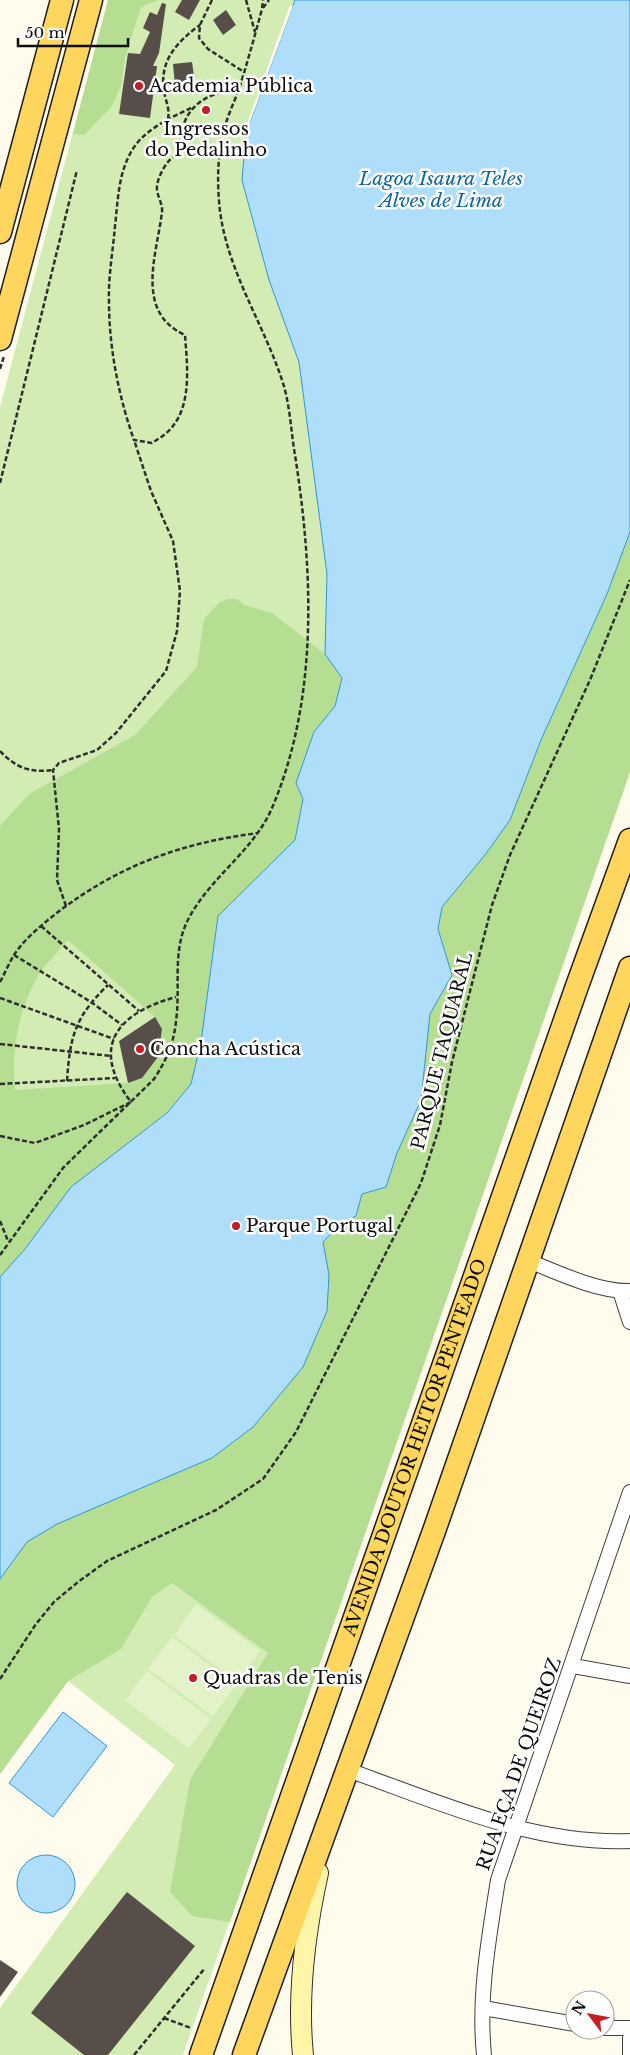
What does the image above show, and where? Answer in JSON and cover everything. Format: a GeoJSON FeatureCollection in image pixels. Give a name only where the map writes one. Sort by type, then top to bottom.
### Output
{"type":"FeatureCollection","features":[{"type":"Feature","properties":{"kind":"main road"},"geometry":{"type":"LineString","coordinates":[[62,0],[71,11],[77,12],[91,2]]}},
{"type":"Feature","properties":{"kind":"main road"},"geometry":{"type":"LineString","coordinates":[[0,232],[62,0]]}},
{"type":"Feature","properties":{"kind":"main road"},"geometry":{"type":"LineString","coordinates":[[0,339],[91,2]]}},
{"type":"Feature","properties":{"kind":"main road","name":"AVENIDA DOUTOR HEITOR PENTEADO"},"geometry":{"type":"LineString","coordinates":[[201,2055],[576,989],[628,856]]}},
{"type":"Feature","properties":{"kind":"main road"},"geometry":{"type":"LineString","coordinates":[[244,2055],[348,1770],[529,1261],[620,1016],[630,968]]}},
{"type":"Feature","properties":{"kind":"main road"},"geometry":{"type":"LineString","coordinates":[[303,2055],[302,2000],[308,1918],[330,1818]]}},
{"type":"Feature","properties":{"kind":"main road"},"geometry":{"type":"LineString","coordinates":[[269,1985],[276,1974],[282,1969],[290,1970],[296,1976],[302,2000]]}},
{"type":"Feature","properties":{"kind":"street"},"geometry":{"type":"LineString","coordinates":[[529,1261],[577,1279],[625,1291],[630,1322]]}},
{"type":"Feature","properties":{"kind":"street","name":"RUA EÇA DE QUEIROZ"},"geometry":{"type":"LineString","coordinates":[[484,2055],[483,2008],[489,1938],[498,1880],[626,1515],[630,1492]]}},
{"type":"Feature","properties":{"kind":"street"},"geometry":{"type":"LineString","coordinates":[[573,1666],[630,1676]]}},
{"type":"Feature","properties":{"kind":"street"},"geometry":{"type":"LineString","coordinates":[[348,1770],[515,1828],[559,1837],[612,1842],[630,1841]]}},
{"type":"Feature","properties":{"kind":"street"},"geometry":{"type":"LineString","coordinates":[[483,2008],[565,2022]]}},
{"type":"Feature","properties":{"kind":"street"},"geometry":{"type":"LineString","coordinates":[[615,2028],[630,2028]]}},
{"type":"Feature","properties":{"kind":"street"},"geometry":{"type":"LineString","coordinates":[[630,2037],[630,2055]]}},
{"type":"Feature","properties":{"kind":"path"},"geometry":{"type":"LineString","coordinates":[[212,0],[198,32],[202,44],[244,72]]}},
{"type":"Feature","properties":{"kind":"path"},"geometry":{"type":"LineString","coordinates":[[246,0],[255,34]]}},
{"type":"Feature","properties":{"kind":"path"},"geometry":{"type":"LineString","coordinates":[[0,1255],[8,1241],[63,1168],[154,1079],[166,1062],[177,1018],[176,968],[189,917],[214,883],[260,833],[272,808],[284,775],[299,717],[306,660],[306,551],[303,507],[284,387],[275,360],[234,267],[222,230],[218,166],[225,124],[238,93],[263,0]]}},
{"type":"Feature","properties":{"kind":"path"},"geometry":{"type":"LineString","coordinates":[[262,9],[269,0]]}},
{"type":"Feature","properties":{"kind":"path"},"geometry":{"type":"LineString","coordinates":[[168,119],[170,113],[163,85],[164,69],[171,51],[181,39],[200,24]]}},
{"type":"Feature","properties":{"kind":"path"},"geometry":{"type":"LineString","coordinates":[[66,906],[57,880],[59,829],[53,770],[59,762],[97,750],[116,733],[166,671],[177,630],[180,591],[173,541],[151,491],[124,412],[116,366],[108,303],[122,171],[132,150],[147,133],[168,119],[218,94],[227,91],[238,93]]}},
{"type":"Feature","properties":{"kind":"path"},"geometry":{"type":"LineString","coordinates":[[134,440],[152,443],[173,426],[181,412],[188,373],[185,335],[174,330],[164,322],[157,310],[153,294],[154,256],[163,209],[158,197],[157,186],[165,166],[176,155],[185,121],[192,108]]}},
{"type":"Feature","properties":{"kind":"path"},"geometry":{"type":"LineString","coordinates":[[0,483],[77,170]]}},
{"type":"Feature","properties":{"kind":"path","name":"PARQUE TAQUARAL"},"geometry":{"type":"LineString","coordinates":[[0,1679],[36,1624],[54,1602],[107,1561],[216,1510],[264,1479],[296,1432],[421,1183],[440,1125],[452,1062],[492,905],[510,855],[590,680],[630,580]]}},
{"type":"Feature","properties":{"kind":"path"},"geometry":{"type":"LineString","coordinates":[[0,750],[19,768],[36,772],[53,770]]}},
{"type":"Feature","properties":{"kind":"path"},"geometry":{"type":"LineString","coordinates":[[0,982],[14,955],[41,926],[89,888],[130,867],[172,851],[217,838],[260,833]]}},
{"type":"Feature","properties":{"kind":"path"},"geometry":{"type":"LineString","coordinates":[[41,926],[139,1011]]}},
{"type":"Feature","properties":{"kind":"path"},"geometry":{"type":"LineString","coordinates":[[14,955],[91,1002],[122,1025]]}},
{"type":"Feature","properties":{"kind":"path"},"geometry":{"type":"LineString","coordinates":[[67,1081],[69,1052],[76,1025],[91,1002],[108,984]]}},
{"type":"Feature","properties":{"kind":"path"},"geometry":{"type":"LineString","coordinates":[[131,1102],[115,1078],[112,1056],[114,1039],[122,1025],[139,1011],[176,997]]}},
{"type":"Feature","properties":{"kind":"path"},"geometry":{"type":"LineString","coordinates":[[0,998],[114,1039]]}},
{"type":"Feature","properties":{"kind":"path"},"geometry":{"type":"LineString","coordinates":[[0,1044],[112,1056]]}},
{"type":"Feature","properties":{"kind":"path"},"geometry":{"type":"LineString","coordinates":[[0,1084],[115,1078]]}},
{"type":"Feature","properties":{"kind":"path"},"geometry":{"type":"LineString","coordinates":[[0,1136],[35,1143],[84,1125],[131,1102]]}},
{"type":"Feature","properties":{"kind":"path"},"geometry":{"type":"LineString","coordinates":[[0,1221],[8,1241]]}},
{"type":"Feature","properties":{"kind":"path"},"geometry":{"type":"LineString","coordinates":[[134,2055],[205,1968]]}},
{"type":"Feature","properties":{"kind":"path"},"geometry":{"type":"LineString","coordinates":[[164,2018],[192,2029]]}},
{"type":"Feature","properties":{"kind":"green space","name":"Parque Portugal"},"geometry":{"type":"Polygon","coordinates":[[[108,0],[630,0],[630,772],[183,2055],[0,2055],[0,2008],[175,1765],[68,1681],[0,1774],[0,407],[108,0]]]}},
{"type":"Feature","properties":{"kind":"green space"},"geometry":{"type":"Polygon","coordinates":[[[108,0],[159,0],[141,7],[125,58],[121,86],[112,106],[84,135],[73,134],[108,0]]]}},
{"type":"Feature","properties":{"kind":"green space"},"geometry":{"type":"Polygon","coordinates":[[[630,532],[630,772],[230,1922],[192,1916],[170,1892],[190,1780],[268,1653],[172,1583],[152,1597],[121,1649],[68,1681],[0,1774],[0,1579],[27,1542],[57,1524],[212,1458],[253,1427],[329,1275],[323,1242],[339,1225],[356,1216],[362,1194],[386,1187],[397,1153],[426,1041],[430,1014],[452,975],[438,929],[442,907],[485,855],[510,820],[541,740],[607,594],[630,532]]]}},
{"type":"Feature","properties":{"kind":"green space"},"geometry":{"type":"Polygon","coordinates":[[[227,599],[237,599],[244,605],[272,613],[325,654],[342,677],[335,706],[314,732],[295,840],[218,916],[201,1042],[191,1084],[167,1112],[133,1139],[0,1277],[0,826],[29,794],[135,735],[197,667],[204,619],[218,604],[227,599]],[[68,940],[41,971],[25,1003],[15,1046],[15,1090],[128,1083],[142,1078],[158,1057],[162,1029],[155,1017],[68,940]]]}},
{"type":"Feature","properties":{"kind":"green space"},"geometry":{"type":"Polygon","coordinates":[[[196,1604],[260,1651],[238,1682],[174,1635],[196,1604]]]}},
{"type":"Feature","properties":{"kind":"green space"},"geometry":{"type":"Polygon","coordinates":[[[172,1637],[236,1685],[213,1716],[148,1669],[172,1637]]]}},
{"type":"Feature","properties":{"kind":"green space"},"geometry":{"type":"Polygon","coordinates":[[[147,1671],[211,1719],[189,1748],[125,1700],[147,1671]]]}},
{"type":"Feature","properties":{"kind":"water","name":"Lagoa Isaura Teles Alves de Lima"},"geometry":{"type":"Polygon","coordinates":[[[295,0],[630,0],[630,532],[607,594],[541,740],[510,820],[485,855],[442,907],[438,929],[452,975],[430,1014],[421,1100],[397,1153],[386,1187],[362,1194],[356,1216],[339,1225],[323,1242],[329,1275],[327,1311],[303,1367],[253,1427],[212,1458],[57,1524],[27,1542],[0,1579],[0,1277],[25,1249],[71,1187],[167,1113],[191,1084],[201,1042],[218,916],[295,840],[303,799],[296,783],[314,732],[335,706],[342,678],[325,654],[327,574],[299,362],[269,280],[242,180],[246,133],[295,0]]]}},
{"type":"Feature","properties":{"kind":"water"},"geometry":{"type":"Polygon","coordinates":[[[63,1712],[107,1746],[53,1817],[9,1783],[63,1712]]]}},
{"type":"Feature","properties":{"kind":"water"},"geometry":{"type":"Polygon","coordinates":[[[46,1855],[62,1860],[70,1868],[75,1884],[70,1900],[62,1908],[46,1913],[30,1908],[22,1900],[17,1884],[22,1868],[30,1860],[46,1855]]]}},
{"type":"Feature","properties":{"kind":"pier"},"geometry":{"type":"Polygon","coordinates":[[[290,5],[293,6],[246,133],[244,132],[290,5]]]}},
{"type":"Feature","properties":{"kind":"building"},"geometry":{"type":"Polygon","coordinates":[[[182,0],[200,0],[189,20],[175,12],[182,0]]]}},
{"type":"Feature","properties":{"kind":"building","name":"Academia Pública"},"geometry":{"type":"Polygon","coordinates":[[[162,3],[166,4],[159,53],[153,66],[157,66],[150,118],[119,114],[128,53],[140,54],[150,32],[143,28],[150,12],[157,15],[162,3]]]}},
{"type":"Feature","properties":{"kind":"building"},"geometry":{"type":"Polygon","coordinates":[[[226,10],[236,25],[223,35],[213,20],[226,10]]]}},
{"type":"Feature","properties":{"kind":"building"},"geometry":{"type":"Polygon","coordinates":[[[192,62],[195,83],[175,85],[173,64],[192,62]]]}},
{"type":"Feature","properties":{"kind":"building","name":"Concha Acústica"},"geometry":{"type":"Polygon","coordinates":[[[155,1017],[162,1029],[158,1057],[142,1078],[128,1083],[119,1041],[155,1017]]]}},
{"type":"Feature","properties":{"kind":"building"},"geometry":{"type":"Polygon","coordinates":[[[127,1892],[195,1946],[108,2055],[84,2055],[31,2013],[127,1892]]]}},
{"type":"Feature","properties":{"kind":"building"},"geometry":{"type":"Polygon","coordinates":[[[0,1960],[18,1972],[0,1997],[0,1960]]]}},
{"type":"Feature","properties":{"kind":"place","name":"Academia Pública"},"geometry":{"type":"Point","coordinates":[139,86]}},
{"type":"Feature","properties":{"kind":"place","name":"Ingressos do Pedalinho"},"geometry":{"type":"Point","coordinates":[206,110]}},
{"type":"Feature","properties":{"kind":"place","name":"Concha Acústica"},"geometry":{"type":"Point","coordinates":[140,1049]}},
{"type":"Feature","properties":{"kind":"place","name":"Parque Portugal"},"geometry":{"type":"Point","coordinates":[236,1226]}},
{"type":"Feature","properties":{"kind":"place","name":"Quadras de Tenis"},"geometry":{"type":"Point","coordinates":[193,1678]}}]}
